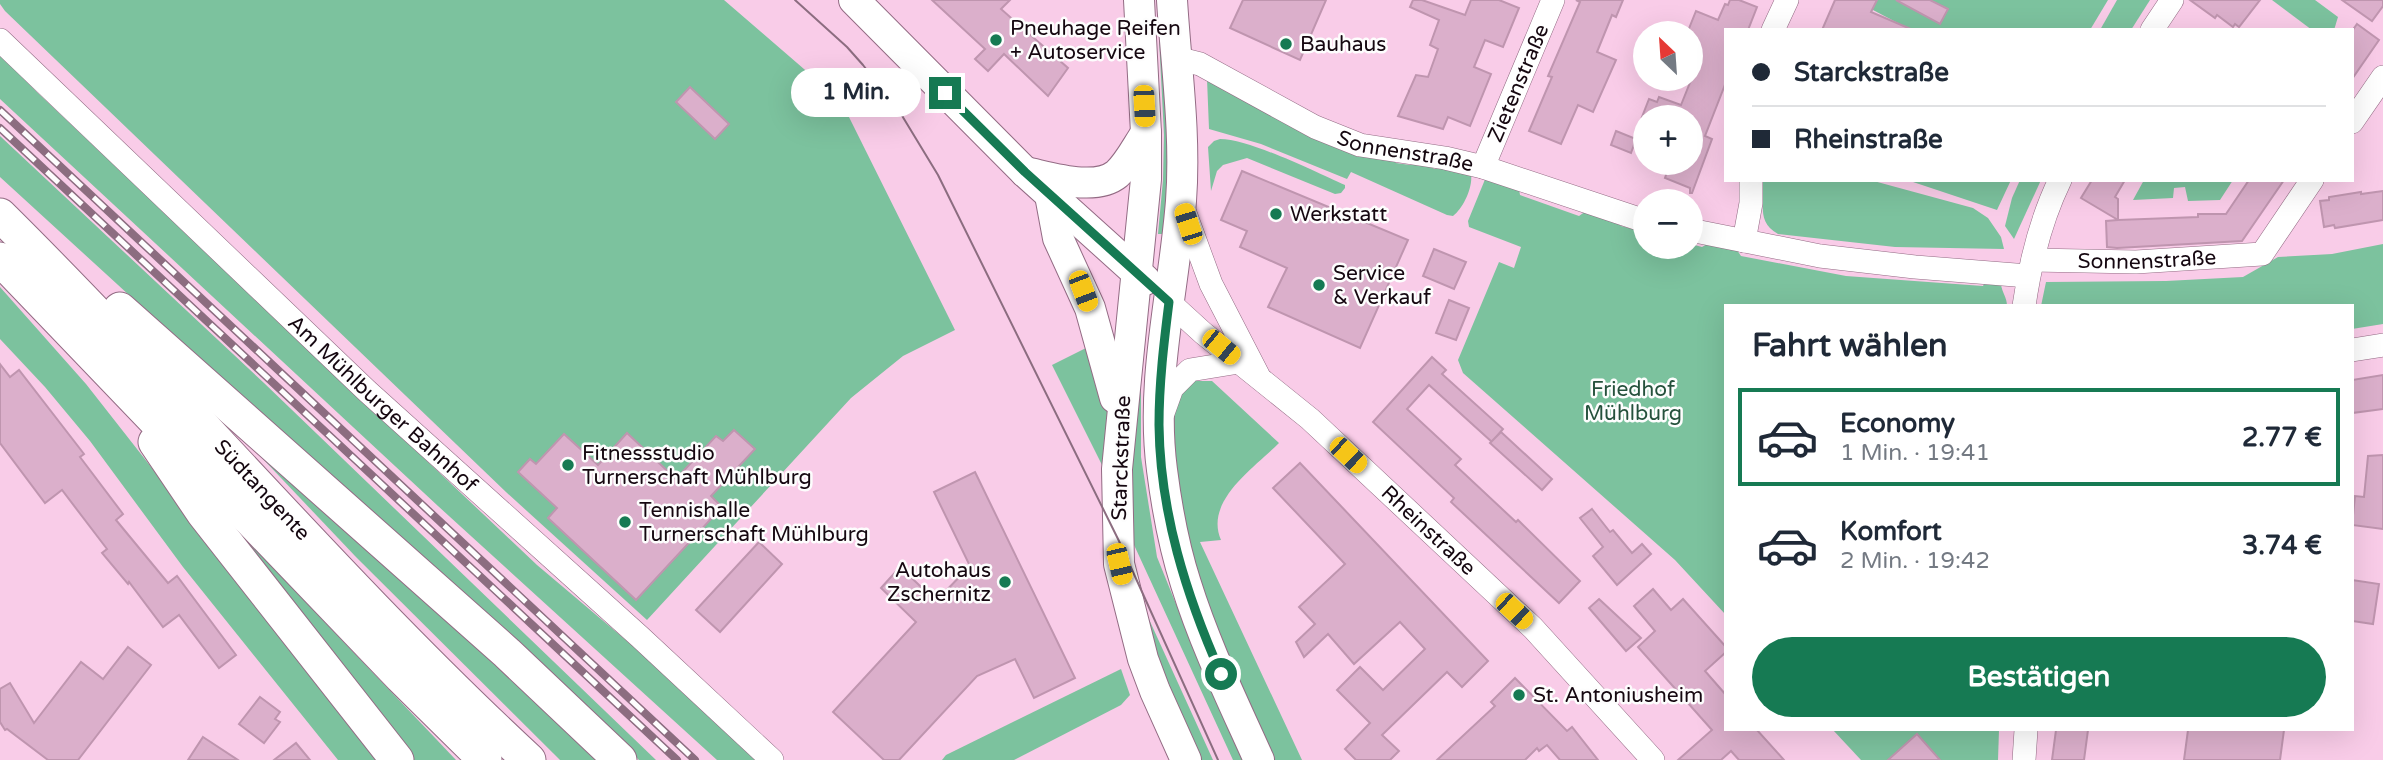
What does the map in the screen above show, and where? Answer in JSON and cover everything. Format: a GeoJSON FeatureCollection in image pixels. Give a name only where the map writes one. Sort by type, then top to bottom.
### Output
{"type":"FeatureCollection","features":[{"type":"Feature","properties":{"kind":"highway","name":"Südtangente"},"geometry":{"type":"LineString","coordinates":[[0,215],[55,269],[308,538],[529,760]]}},
{"type":"Feature","properties":{"kind":"highway","name":"Südtangente"},"geometry":{"type":"LineString","coordinates":[[0,259],[401,677],[485,760]]}},
{"type":"Feature","properties":{"kind":"highway"},"geometry":{"type":"LineString","coordinates":[[55,269],[113,304],[507,653],[620,760]]}},
{"type":"Feature","properties":{"kind":"highway"},"geometry":{"type":"LineString","coordinates":[[96,357],[203,513],[397,760]]}},
{"type":"Feature","properties":{"kind":"main road","name":"Rheinstraße"},"geometry":{"type":"LineString","coordinates":[[854,0],[1025,172],[1169,302]]}},
{"type":"Feature","properties":{"kind":"main road","name":"Starckstraße"},"geometry":{"type":"LineString","coordinates":[[1139,0],[1146,179],[1116,469],[1119,564],[1143,659],[1154,691],[1186,760]]}},
{"type":"Feature","properties":{"kind":"main road","name":"Starckstraße"},"geometry":{"type":"LineString","coordinates":[[1172,0],[1181,128],[1181,201],[1162,357],[1159,424],[1161,467],[1168,514],[1185,582],[1211,652],[1259,760]]}},
{"type":"Feature","properties":{"kind":"main road"},"geometry":{"type":"LineString","coordinates":[[1025,172],[1086,183],[1101,182],[1111,178],[1123,167],[1146,133]]}},
{"type":"Feature","properties":{"kind":"main road"},"geometry":{"type":"LineString","coordinates":[[1050,195],[1058,238],[1090,308],[1121,418]]}},
{"type":"Feature","properties":{"kind":"street","name":"Zietenstraße"},"geometry":{"type":"LineString","coordinates":[[1483,167],[1553,0]]}},
{"type":"Feature","properties":{"kind":"street"},"geometry":{"type":"LineString","coordinates":[[1774,28],[1787,0]]}},
{"type":"Feature","properties":{"kind":"street"},"geometry":{"type":"LineString","coordinates":[[2153,28],[2172,0]]}},
{"type":"Feature","properties":{"kind":"street","name":"Am Mühlburger Bahnhof"},"geometry":{"type":"LineString","coordinates":[[0,40],[367,391],[772,760]]}},
{"type":"Feature","properties":{"kind":"street","name":"Sonnenstraße"},"geometry":{"type":"LineString","coordinates":[[1176,58],[1200,64],[1314,127],[1360,145],[1446,158],[1483,167],[1633,217]]}},
{"type":"Feature","properties":{"kind":"street"},"geometry":{"type":"LineString","coordinates":[[2354,119],[2383,77]]}},
{"type":"Feature","properties":{"kind":"street"},"geometry":{"type":"LineString","coordinates":[[1744,241],[1751,203],[1751,182]]}},
{"type":"Feature","properties":{"kind":"street"},"geometry":{"type":"LineString","coordinates":[[2024,304],[2031,268],[2051,199],[2059,182]]}},
{"type":"Feature","properties":{"kind":"street","name":"Sonnenstraße"},"geometry":{"type":"LineString","coordinates":[[1703,233],[1820,256],[1915,267],[2031,268],[2262,254],[2311,182]]}},
{"type":"Feature","properties":{"kind":"street"},"geometry":{"type":"LineString","coordinates":[[1181,201],[1211,285],[1259,377]]}},
{"type":"Feature","properties":{"kind":"street","name":"Rheinstraße"},"geometry":{"type":"LineString","coordinates":[[1169,302],[1310,419],[1532,628],[1653,760]]}},
{"type":"Feature","properties":{"kind":"street"},"geometry":{"type":"LineString","coordinates":[[2354,350],[2383,345]]}},
{"type":"Feature","properties":{"kind":"street"},"geometry":{"type":"LineString","coordinates":[[1159,424],[1172,388],[1190,370],[1239,362]]}},
{"type":"Feature","properties":{"kind":"street"},"geometry":{"type":"LineString","coordinates":[[2024,760],[2026,731]]}},
{"type":"Feature","properties":{"kind":"green space"},"geometry":{"type":"Polygon","coordinates":[[[0,0],[724,0],[841,101],[955,330],[903,356],[851,398],[647,620],[506,492],[5,11],[0,0]]]}},
{"type":"Feature","properties":{"kind":"green space"},"geometry":{"type":"Polygon","coordinates":[[[1157,0],[1163,0],[1170,137],[1166,234],[1158,234],[1164,135],[1157,0]]]}},
{"type":"Feature","properties":{"kind":"green space"},"geometry":{"type":"Polygon","coordinates":[[[1854,0],[2108,0],[2091,28],[1907,28],[1854,0]]]}},
{"type":"Feature","properties":{"kind":"green space"},"geometry":{"type":"Polygon","coordinates":[[[2117,0],[2150,0],[2132,28],[2101,28],[2117,0]]]}},
{"type":"Feature","properties":{"kind":"green space"},"geometry":{"type":"Polygon","coordinates":[[[2272,0],[2315,0],[2338,17],[2335,28],[2309,28],[2272,0]]]}},
{"type":"Feature","properties":{"kind":"green space"},"geometry":{"type":"Polygon","coordinates":[[[0,54],[537,565],[646,657],[756,760],[717,760],[438,506],[0,99],[0,54]]]}},
{"type":"Feature","properties":{"kind":"green space"},"geometry":{"type":"Polygon","coordinates":[[[1207,79],[1393,158],[1396,163],[1410,165],[1413,160],[1435,169],[1440,164],[1471,175],[1466,197],[1457,213],[1453,216],[1447,215],[1351,172],[1347,179],[1261,144],[1209,129],[1207,79]]]}},
{"type":"Feature","properties":{"kind":"green space"},"geometry":{"type":"Polygon","coordinates":[[[0,136],[264,383],[656,760],[639,760],[581,703],[0,177],[0,136]]]}},
{"type":"Feature","properties":{"kind":"green space"},"geometry":{"type":"Polygon","coordinates":[[[1220,139],[1233,140],[1265,150],[1345,185],[1345,188],[1341,193],[1335,194],[1247,158],[1223,165],[1217,171],[1211,191],[1208,147],[1220,139]]]}},
{"type":"Feature","properties":{"kind":"green space","name":"Friedhof Mühlburg"},"geometry":{"type":"Polygon","coordinates":[[[1486,177],[1519,189],[1520,195],[1579,216],[1586,211],[1615,219],[1621,226],[1633,229],[1633,259],[1703,259],[1703,246],[1709,243],[1737,250],[1741,256],[1846,276],[1983,286],[1985,282],[2001,284],[2007,304],[1724,304],[1724,613],[1675,560],[1463,373],[1458,360],[1499,262],[1514,268],[1521,247],[1469,227],[1468,221],[1486,177]]]}},
{"type":"Feature","properties":{"kind":"green space"},"geometry":{"type":"Polygon","coordinates":[[[1762,182],[1877,182],[1973,208],[1988,218],[2001,237],[2004,249],[1895,247],[1778,234],[1766,223],[1764,217],[1762,182]]]}},
{"type":"Feature","properties":{"kind":"green space"},"geometry":{"type":"Polygon","coordinates":[[[1913,182],[2010,182],[1997,210],[1913,182]]]}},
{"type":"Feature","properties":{"kind":"green space"},"geometry":{"type":"Polygon","coordinates":[[[2019,182],[2040,182],[2014,239],[2005,226],[2019,182]]]}},
{"type":"Feature","properties":{"kind":"green space"},"geometry":{"type":"Polygon","coordinates":[[[2143,182],[2232,182],[2220,200],[2188,201],[2185,187],[2174,188],[2173,198],[2133,200],[2143,182]]]}},
{"type":"Feature","properties":{"kind":"green space"},"geometry":{"type":"Polygon","coordinates":[[[2383,244],[2383,324],[2354,329],[2354,304],[2041,304],[2046,282],[2243,277],[2278,257],[2332,254],[2383,244]]]}},
{"type":"Feature","properties":{"kind":"green space"},"geometry":{"type":"Polygon","coordinates":[[[0,287],[86,384],[381,760],[338,760],[183,567],[90,441],[0,339],[0,287]]]}},
{"type":"Feature","properties":{"kind":"green space"},"geometry":{"type":"Polygon","coordinates":[[[1145,338],[1141,379],[1141,457],[1157,557],[1249,760],[1233,760],[1129,534],[1127,496],[1145,338]]]}},
{"type":"Feature","properties":{"kind":"green space"},"geometry":{"type":"Polygon","coordinates":[[[1092,345],[1109,407],[1106,473],[1052,365],[1092,345]]]}},
{"type":"Feature","properties":{"kind":"green space"},"geometry":{"type":"Polygon","coordinates":[[[1191,381],[1212,381],[1279,443],[1245,474],[1225,499],[1219,512],[1221,540],[1200,542],[1302,760],[1271,760],[1230,671],[1183,540],[1170,429],[1181,389],[1191,381]]]}},
{"type":"Feature","properties":{"kind":"green space"},"geometry":{"type":"Polygon","coordinates":[[[244,439],[604,760],[560,760],[356,557],[244,439]]]}},
{"type":"Feature","properties":{"kind":"green space"},"geometry":{"type":"Polygon","coordinates":[[[244,537],[456,760],[412,760],[240,540],[244,537]]]}},
{"type":"Feature","properties":{"kind":"green space"},"geometry":{"type":"Polygon","coordinates":[[[1138,595],[1213,760],[1196,760],[1172,707],[1138,595]]]}},
{"type":"Feature","properties":{"kind":"green space"},"geometry":{"type":"Polygon","coordinates":[[[1121,669],[1130,695],[1121,705],[1014,760],[942,760],[946,755],[1121,669]]]}},
{"type":"Feature","properties":{"kind":"green space"},"geometry":{"type":"Polygon","coordinates":[[[1834,731],[1999,731],[1998,760],[1861,760],[1834,731]]]}},
{"type":"Feature","properties":{"kind":"building"},"geometry":{"type":"Polygon","coordinates":[[[932,0],[1010,0],[1001,9],[1068,68],[1048,96],[1004,54],[988,71],[975,59],[985,49],[932,0]]]}},
{"type":"Feature","properties":{"kind":"building","name":"Bauhaus"},"geometry":{"type":"Polygon","coordinates":[[[1243,0],[1326,0],[1300,60],[1230,28],[1243,0]]]}},
{"type":"Feature","properties":{"kind":"building"},"geometry":{"type":"Polygon","coordinates":[[[1413,0],[1422,0],[1465,15],[1471,0],[1499,0],[1519,8],[1503,47],[1485,40],[1474,67],[1491,74],[1470,126],[1448,117],[1443,129],[1398,116],[1416,75],[1428,77],[1438,49],[1430,45],[1439,20],[1410,7],[1413,0]]]}},
{"type":"Feature","properties":{"kind":"building"},"geometry":{"type":"Polygon","coordinates":[[[1576,0],[1623,0],[1616,17],[1612,15],[1597,52],[1616,60],[1593,112],[1578,105],[1561,144],[1529,131],[1552,77],[1548,76],[1580,2],[1576,0]]]}},
{"type":"Feature","properties":{"kind":"building"},"geometry":{"type":"Polygon","coordinates":[[[1730,0],[1739,0],[1757,7],[1749,28],[1724,28],[1724,87],[1705,136],[1712,139],[1703,163],[1703,105],[1681,105],[1687,91],[1703,91],[1703,21],[1692,21],[1696,11],[1718,20],[1725,4],[1728,5],[1730,0]]]}},
{"type":"Feature","properties":{"kind":"building"},"geometry":{"type":"Polygon","coordinates":[[[1835,0],[1877,0],[1871,12],[1908,28],[1823,28],[1835,0]]]}},
{"type":"Feature","properties":{"kind":"building"},"geometry":{"type":"Polygon","coordinates":[[[1896,0],[1930,0],[1948,9],[1940,24],[1896,0]]]}},
{"type":"Feature","properties":{"kind":"building"},"geometry":{"type":"Polygon","coordinates":[[[2190,0],[2260,0],[2239,27],[2235,24],[2233,27],[2190,0]]]}},
{"type":"Feature","properties":{"kind":"building"},"geometry":{"type":"Polygon","coordinates":[[[2342,0],[2383,0],[2383,6],[2372,21],[2342,0]]]}},
{"type":"Feature","properties":{"kind":"building"},"geometry":{"type":"Polygon","coordinates":[[[2357,24],[2379,40],[2354,76],[2354,28],[2357,24]]]}},
{"type":"Feature","properties":{"kind":"building"},"geometry":{"type":"Polygon","coordinates":[[[690,87],[729,124],[715,139],[676,102],[690,87]]]}},
{"type":"Feature","properties":{"kind":"building"},"geometry":{"type":"Polygon","coordinates":[[[1659,97],[1681,105],[1647,105],[1649,99],[1657,102],[1659,97]]]}},
{"type":"Feature","properties":{"kind":"building"},"geometry":{"type":"Polygon","coordinates":[[[1616,131],[1633,138],[1631,153],[1611,145],[1616,131]]]}},
{"type":"Feature","properties":{"kind":"building"},"geometry":{"type":"Polygon","coordinates":[[[1242,171],[1408,240],[1360,348],[1268,307],[1287,268],[1240,247],[1247,231],[1221,220],[1242,171]]]}},
{"type":"Feature","properties":{"kind":"building"},"geometry":{"type":"Polygon","coordinates":[[[1666,175],[1699,175],[1693,189],[1665,178],[1666,175]]]}},
{"type":"Feature","properties":{"kind":"building"},"geometry":{"type":"Polygon","coordinates":[[[2091,182],[2124,182],[2115,197],[2118,199],[2118,220],[2081,198],[2091,182]]]}},
{"type":"Feature","properties":{"kind":"building"},"geometry":{"type":"Polygon","coordinates":[[[2248,182],[2283,182],[2242,241],[2107,247],[2106,221],[2226,214],[2248,182]]]}},
{"type":"Feature","properties":{"kind":"building"},"geometry":{"type":"Polygon","coordinates":[[[2383,191],[2383,220],[2335,228],[2334,225],[2324,227],[2320,201],[2329,200],[2329,197],[2383,191]]]}},
{"type":"Feature","properties":{"kind":"building"},"geometry":{"type":"Polygon","coordinates":[[[1434,249],[1466,262],[1454,289],[1423,276],[1434,249]]]}},
{"type":"Feature","properties":{"kind":"building"},"geometry":{"type":"Polygon","coordinates":[[[1449,300],[1469,308],[1456,340],[1436,333],[1449,300]]]}},
{"type":"Feature","properties":{"kind":"building"},"geometry":{"type":"Polygon","coordinates":[[[1432,357],[1446,370],[1442,374],[1503,429],[1492,442],[1429,385],[1407,409],[1461,459],[1455,465],[1516,522],[1518,520],[1580,581],[1559,603],[1451,502],[1454,498],[1373,422],[1432,357]]]}},
{"type":"Feature","properties":{"kind":"building"},"geometry":{"type":"Polygon","coordinates":[[[0,364],[10,377],[19,370],[84,454],[80,457],[123,514],[116,520],[168,583],[177,576],[236,655],[219,668],[179,615],[163,627],[129,582],[128,584],[102,553],[107,549],[62,490],[45,503],[0,443],[0,364]]]}},
{"type":"Feature","properties":{"kind":"building"},"geometry":{"type":"Polygon","coordinates":[[[2383,375],[2383,409],[2354,413],[2354,380],[2383,375]]]}},
{"type":"Feature","properties":{"kind":"building","name":"Tennishalle Turnerschaft Mühlburg"},"geometry":{"type":"Polygon","coordinates":[[[734,430],[755,449],[711,496],[722,507],[636,600],[548,518],[557,508],[518,472],[530,459],[536,464],[564,434],[598,465],[627,433],[676,479],[716,436],[723,441],[734,430]]]}},
{"type":"Feature","properties":{"kind":"building"},"geometry":{"type":"Polygon","coordinates":[[[1501,432],[1552,479],[1542,490],[1490,443],[1501,432]]]}},
{"type":"Feature","properties":{"kind":"building"},"geometry":{"type":"Polygon","coordinates":[[[2383,455],[2383,529],[2354,525],[2355,496],[2364,497],[2368,456],[2383,455]]]}},
{"type":"Feature","properties":{"kind":"building"},"geometry":{"type":"Polygon","coordinates":[[[1300,463],[1488,661],[1462,687],[1447,672],[1382,735],[1399,751],[1390,760],[1356,760],[1345,749],[1370,723],[1337,690],[1360,667],[1383,690],[1425,649],[1400,622],[1354,664],[1328,634],[1304,657],[1296,642],[1315,624],[1299,607],[1345,564],[1273,488],[1300,463]]]}},
{"type":"Feature","properties":{"kind":"building"},"geometry":{"type":"Polygon","coordinates":[[[975,472],[1075,678],[1034,698],[1015,659],[977,676],[899,760],[884,760],[833,712],[916,622],[881,588],[900,567],[936,601],[970,566],[934,492],[975,472]]]}},
{"type":"Feature","properties":{"kind":"building"},"geometry":{"type":"Polygon","coordinates":[[[1592,509],[1610,532],[1613,530],[1632,553],[1642,544],[1651,554],[1617,585],[1593,556],[1603,547],[1580,518],[1592,509]]]}},
{"type":"Feature","properties":{"kind":"building"},"geometry":{"type":"Polygon","coordinates":[[[759,542],[782,564],[720,632],[696,610],[759,542]]]}},
{"type":"Feature","properties":{"kind":"building"},"geometry":{"type":"Polygon","coordinates":[[[2354,580],[2379,584],[2373,624],[2354,621],[2354,580]]]}},
{"type":"Feature","properties":{"kind":"building"},"geometry":{"type":"Polygon","coordinates":[[[1653,589],[1671,610],[1683,599],[1724,645],[1724,654],[1705,671],[1724,693],[1724,731],[1758,731],[1784,760],[1739,760],[1731,751],[1721,760],[1678,760],[1712,730],[1638,647],[1655,631],[1634,606],[1653,589]]]}},
{"type":"Feature","properties":{"kind":"building"},"geometry":{"type":"Polygon","coordinates":[[[1599,599],[1641,638],[1626,651],[1589,608],[1599,599]]]}},
{"type":"Feature","properties":{"kind":"building"},"geometry":{"type":"Polygon","coordinates":[[[128,647],[151,665],[78,760],[48,760],[5,730],[0,722],[0,689],[10,683],[34,723],[81,662],[103,679],[128,647]]]}},
{"type":"Feature","properties":{"kind":"building"},"geometry":{"type":"Polygon","coordinates":[[[1515,678],[1567,731],[1572,727],[1598,760],[1560,760],[1547,745],[1539,751],[1537,748],[1525,760],[1437,760],[1495,706],[1491,702],[1515,678]]]}},
{"type":"Feature","properties":{"kind":"building"},"geometry":{"type":"Polygon","coordinates":[[[260,697],[280,712],[275,719],[280,722],[264,743],[239,724],[260,697]]]}},
{"type":"Feature","properties":{"kind":"building"},"geometry":{"type":"Polygon","coordinates":[[[2056,731],[2088,731],[2084,760],[2052,760],[2056,731]]]}},
{"type":"Feature","properties":{"kind":"building"},"geometry":{"type":"Polygon","coordinates":[[[2188,731],[2284,731],[2280,760],[2184,760],[2188,731]]]}},
{"type":"Feature","properties":{"kind":"building"},"geometry":{"type":"Polygon","coordinates":[[[1917,734],[1940,760],[1888,760],[1917,734]]]}},
{"type":"Feature","properties":{"kind":"building"},"geometry":{"type":"Polygon","coordinates":[[[203,737],[238,760],[188,760],[203,737]]]}},
{"type":"Feature","properties":{"kind":"building"},"geometry":{"type":"Polygon","coordinates":[[[296,743],[310,760],[274,760],[296,743]]]}},
{"type":"Feature","properties":{"kind":"tram line"},"geometry":{"type":"LineString","coordinates":[[795,0],[863,65],[901,114],[938,175],[1119,541],[1218,760]]}},
{"type":"Feature","properties":{"kind":"railway"},"geometry":{"type":"LineString","coordinates":[[0,110],[695,760]]}},
{"type":"Feature","properties":{"kind":"railway"},"geometry":{"type":"LineString","coordinates":[[0,128],[677,760]]}},
{"type":"Feature","properties":{"kind":"place","name":"Pneuhage Reifen + Autoservice"},"geometry":{"type":"Point","coordinates":[996,40]}},
{"type":"Feature","properties":{"kind":"place","name":"Bauhaus"},"geometry":{"type":"Point","coordinates":[1286,44]}},
{"type":"Feature","properties":{"kind":"place","name":"Werkstatt"},"geometry":{"type":"Point","coordinates":[1276,214]}},
{"type":"Feature","properties":{"kind":"place","name":"Service & Verkauf"},"geometry":{"type":"Point","coordinates":[1319,285]}},
{"type":"Feature","properties":{"kind":"place","name":"Fitnessstudio Turnerschaft Mühlburg"},"geometry":{"type":"Point","coordinates":[568,465]}},
{"type":"Feature","properties":{"kind":"place","name":"Tennishalle Turnerschaft Mühlburg"},"geometry":{"type":"Point","coordinates":[625,522]}},
{"type":"Feature","properties":{"kind":"place","name":"Autohaus Zschernitz"},"geometry":{"type":"Point","coordinates":[1005,582]}},
{"type":"Feature","properties":{"kind":"place","name":"St. Antoniusheim"},"geometry":{"type":"Point","coordinates":[1519,695]}},
{"type":"Feature","properties":{"kind":"route"},"geometry":{"type":"LineString","coordinates":[[945,93],[1025,172],[1169,302],[1162,357],[1159,424],[1161,467],[1170,526],[1181,568],[1197,618],[1221,674]]}}]}
